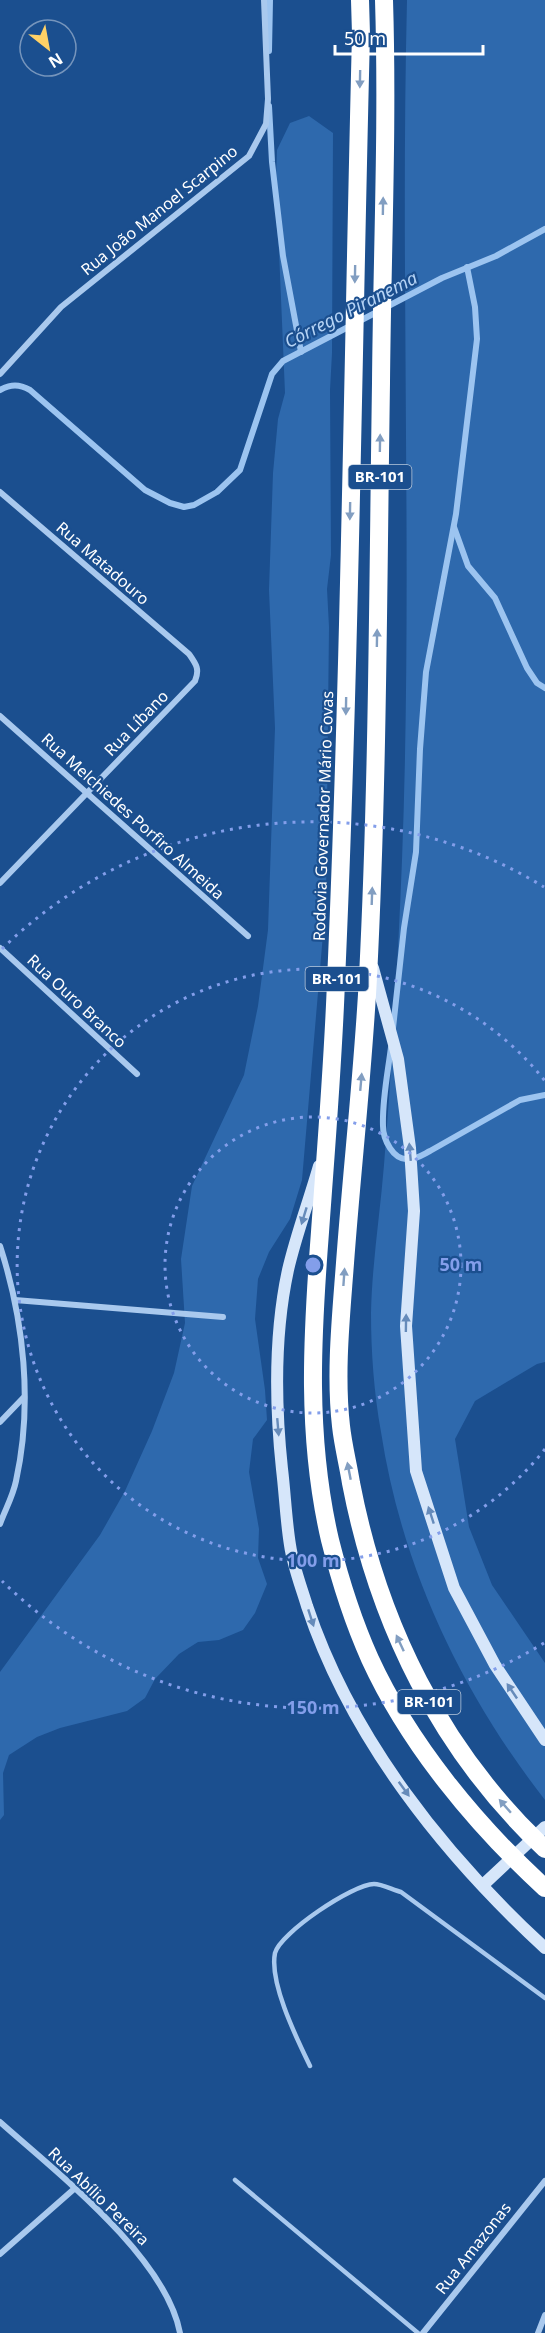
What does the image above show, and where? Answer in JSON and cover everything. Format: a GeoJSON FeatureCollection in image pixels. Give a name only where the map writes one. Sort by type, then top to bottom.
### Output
{"type":"FeatureCollection","features":[{"type":"Feature","properties":{"kind":"highway","name":"Rodovia Governador Mário Covas"},"geometry":{"type":"LineString","coordinates":[[360,0],[346,738],[334,1047],[313,1340],[314,1442],[329,1536],[340,1578],[371,1661],[416,1738],[443,1778],[499,1842],[545,1888]]}},
{"type":"Feature","properties":{"kind":"highway","name":"BR-101"},"geometry":{"type":"LineString","coordinates":[[384,0],[378,609],[369,954],[365,1034],[340,1321],[340,1425],[360,1528],[386,1611],[414,1674],[478,1774],[504,1807],[545,1849]]}},
{"type":"Feature","properties":{"kind":"street","name":"Rua João Manoel Scarpino"},"geometry":{"type":"LineString","coordinates":[[0,374],[61,307],[249,156],[266,124],[268,99],[264,0]]}},
{"type":"Feature","properties":{"kind":"street","name":"Rua Matadouro"},"geometry":{"type":"LineString","coordinates":[[0,492],[189,654]]}},
{"type":"Feature","properties":{"kind":"street","name":"Rua Líbano"},"geometry":{"type":"LineString","coordinates":[[0,883],[195,681],[198,673],[197,665],[189,654]]}},
{"type":"Feature","properties":{"kind":"street","name":"Rua Melchiedes Porfiro Almeida"},"geometry":{"type":"LineString","coordinates":[[0,716],[248,936]]}},
{"type":"Feature","properties":{"kind":"street","name":"Rua Ouro Branco"},"geometry":{"type":"LineString","coordinates":[[0,948],[137,1074]]}},
{"type":"Feature","properties":{"kind":"street"},"geometry":{"type":"LineString","coordinates":[[369,954],[398,1059],[410,1148],[414,1211],[406,1326],[416,1470],[454,1588],[495,1665],[545,1740]]}},
{"type":"Feature","properties":{"kind":"street"},"geometry":{"type":"LineString","coordinates":[[327,1140],[288,1269],[279,1335],[277,1412],[290,1545],[301,1587],[327,1661],[372,1746],[421,1813],[483,1885],[545,1948]]}},
{"type":"Feature","properties":{"kind":"street"},"geometry":{"type":"LineString","coordinates":[[0,1246],[13,1285],[21,1338],[24,1397],[23,1439],[15,1484],[0,1524]]}},
{"type":"Feature","properties":{"kind":"street"},"geometry":{"type":"LineString","coordinates":[[15,1300],[223,1317]]}},
{"type":"Feature","properties":{"kind":"street"},"geometry":{"type":"LineString","coordinates":[[0,1422],[24,1397]]}},
{"type":"Feature","properties":{"kind":"street"},"geometry":{"type":"LineString","coordinates":[[483,1885],[545,1827]]}},
{"type":"Feature","properties":{"kind":"street","name":"Rua Abílio Pereira"},"geometry":{"type":"LineString","coordinates":[[0,2122],[74,2189],[140,2254],[161,2285],[180,2333]]}},
{"type":"Feature","properties":{"kind":"street","name":"Rua Amazonas"},"geometry":{"type":"LineString","coordinates":[[423,2333],[545,2181]]}},
{"type":"Feature","properties":{"kind":"street"},"geometry":{"type":"LineString","coordinates":[[0,2254],[74,2189]]}},
{"type":"Feature","properties":{"kind":"street"},"geometry":{"type":"LineString","coordinates":[[538,2333],[545,2316]]}},
{"type":"Feature","properties":{"kind":"lane"},"geometry":{"type":"LineString","coordinates":[[310,2066],[292,2028],[282,1998],[276,1975],[275,1952],[288,1935],[325,1907],[351,1891],[374,1884],[400,1892],[545,1998]]}},
{"type":"Feature","properties":{"kind":"lane"},"geometry":{"type":"LineString","coordinates":[[235,2180],[418,2333]]}},
{"type":"Feature","properties":{"kind":"shaded area"},"geometry":{"type":"Polygon","coordinates":[[[407,0],[545,0],[545,1362],[537,1364],[475,1401],[455,1439],[469,1527],[492,1585],[545,1663],[545,1800],[487,1716],[462,1672],[439,1626],[420,1580],[391,1482],[373,1372],[372,1295],[392,1051],[405,753],[407,0]]]}},
{"type":"Feature","properties":{"kind":"shaded area"},"geometry":{"type":"Polygon","coordinates":[[[309,116],[333,133],[331,555],[327,589],[329,627],[326,899],[302,1180],[290,1219],[269,1252],[258,1279],[255,1319],[267,1420],[253,1439],[249,1472],[259,1529],[258,1558],[267,1584],[255,1613],[243,1630],[219,1640],[198,1642],[179,1654],[155,1679],[145,1698],[127,1711],[60,1728],[37,1737],[9,1755],[3,1773],[4,1815],[0,1820],[0,1672],[100,1535],[125,1491],[152,1431],[174,1373],[185,1323],[181,1259],[192,1186],[244,1075],[258,1006],[268,930],[275,728],[269,590],[273,473],[278,419],[285,393],[275,206],[277,150],[290,123],[309,116]]]}},
{"type":"Feature","properties":{"kind":"waterway"},"geometry":{"type":"LineString","coordinates":[[269,51],[270,0]]}},
{"type":"Feature","properties":{"kind":"waterway"},"geometry":{"type":"LineString","coordinates":[[269,106],[272,162],[283,256],[301,352]]}},
{"type":"Feature","properties":{"kind":"waterway","name":"Córrego Piranema"},"geometry":{"type":"LineString","coordinates":[[0,390],[15,386],[30,390],[145,490],[170,503],[184,507],[194,505],[217,492],[240,470],[272,374],[283,361],[442,278],[496,256],[545,229]]}},
{"type":"Feature","properties":{"kind":"waterway"},"geometry":{"type":"LineString","coordinates":[[393,1028],[404,928],[416,852],[426,672],[456,514],[477,339],[475,307],[467,267]]}},
{"type":"Feature","properties":{"kind":"waterway"},"geometry":{"type":"LineString","coordinates":[[454,527],[468,566],[495,598],[527,668],[537,683],[545,688]]}},
{"type":"Feature","properties":{"kind":"waterway"},"geometry":{"type":"LineString","coordinates":[[391,1047],[384,1096],[383,1131],[390,1148],[403,1159],[423,1155],[520,1100],[545,1095]]}}]}
